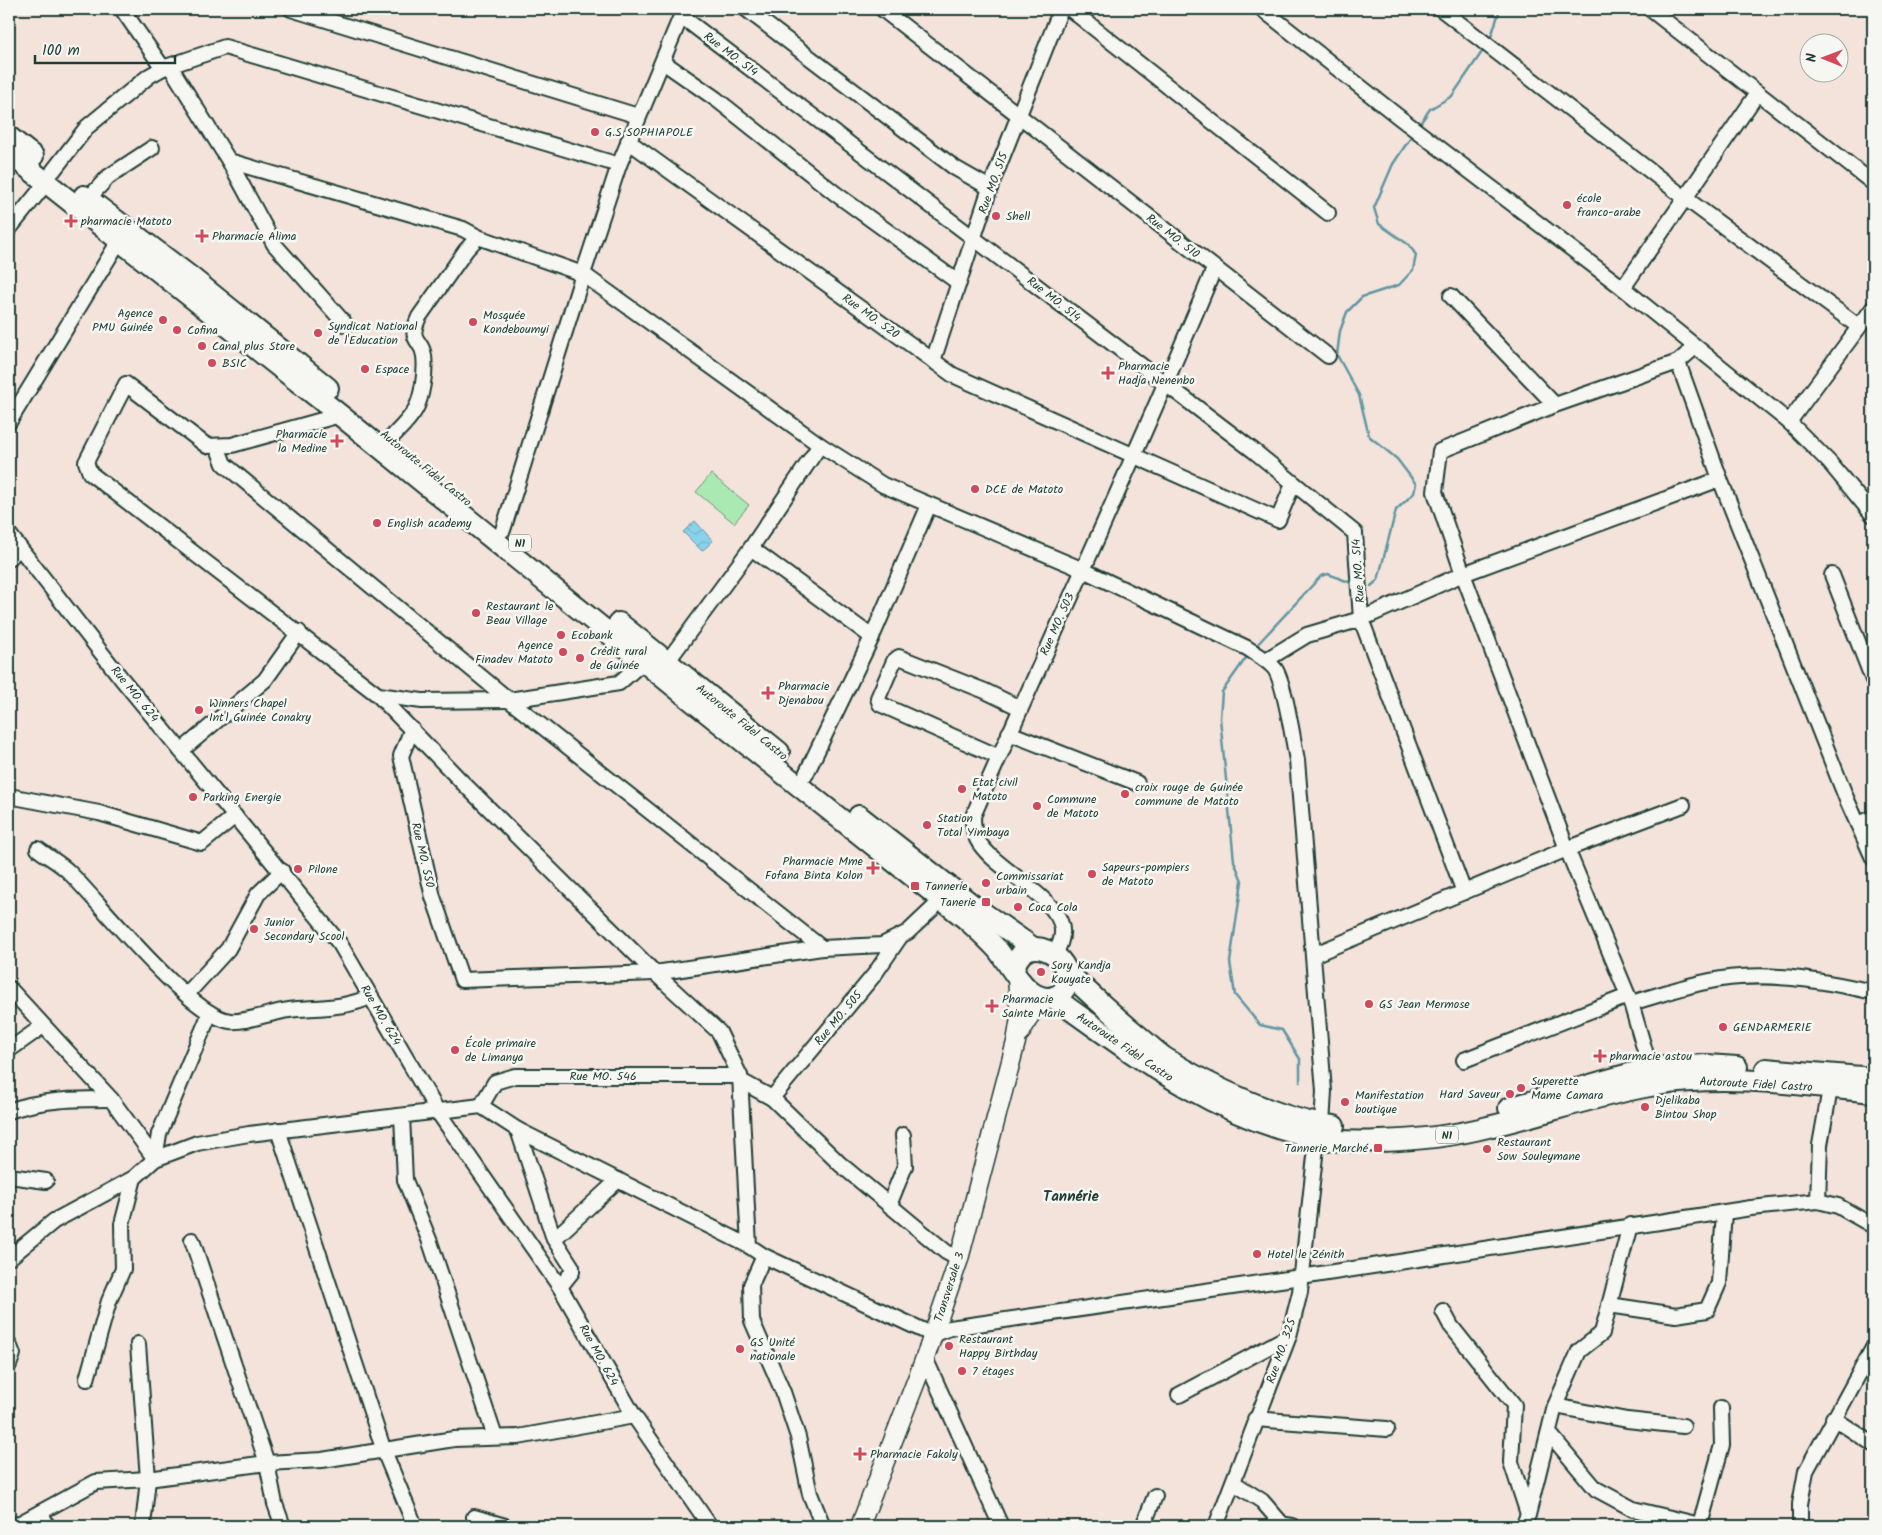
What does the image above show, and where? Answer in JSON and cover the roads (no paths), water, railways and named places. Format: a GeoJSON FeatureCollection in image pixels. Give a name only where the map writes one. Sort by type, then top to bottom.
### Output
{"type":"FeatureCollection","features":[{"type":"Feature","properties":{"kind":"highway","name":"Autoroute Fidel Castro"},"geometry":{"type":"LineString","coordinates":[[9,137],[119,241],[340,415],[386,443],[503,530],[806,774],[947,895],[981,932],[1015,974]]}},
{"type":"Feature","properties":{"kind":"highway","name":"Autoroute Fidel Castro"},"geometry":{"type":"LineString","coordinates":[[9,153],[88,199],[192,278],[644,661],[947,895],[1032,948]]}},
{"type":"Feature","properties":{"kind":"highway"},"geometry":{"type":"LineString","coordinates":[[1032,948],[1047,950],[1054,956],[1068,973],[1064,990],[1050,998],[1036,994],[1015,974],[1016,961],[1021,955],[1032,948]]}},
{"type":"Feature","properties":{"kind":"highway","name":"Autoroute Fidel Castro"},"geometry":{"type":"LineString","coordinates":[[1068,973],[1099,1003],[1165,1058],[1233,1094],[1319,1132],[1354,1142],[1416,1140],[1486,1128],[1632,1089],[1707,1079],[1873,1092]]}},
{"type":"Feature","properties":{"kind":"highway","name":"Autoroute Fidel Castro"},"geometry":{"type":"LineString","coordinates":[[1050,998],[1155,1070],[1224,1108],[1275,1128],[1319,1132],[1356,1128],[1407,1127],[1485,1116],[1650,1068],[1708,1065],[1873,1078]]}},
{"type":"Feature","properties":{"kind":"main road","name":"Transversale 3"},"geometry":{"type":"LineString","coordinates":[[860,1526],[925,1358],[959,1259],[1016,1042],[1020,1018],[1015,974]]}},
{"type":"Feature","properties":{"kind":"main road","name":"Transversale 3"},"geometry":{"type":"LineString","coordinates":[[1016,1042],[1034,1008],[1050,998]]}},
{"type":"Feature","properties":{"kind":"street"},"geometry":{"type":"LineString","coordinates":[[122,9],[166,67],[228,161],[274,244],[346,325]]}},
{"type":"Feature","properties":{"kind":"street"},"geometry":{"type":"LineString","coordinates":[[291,9],[638,116]]}},
{"type":"Feature","properties":{"kind":"street"},"geometry":{"type":"LineString","coordinates":[[746,9],[955,168],[990,188]]}},
{"type":"Feature","properties":{"kind":"street","name":"Rue MO. 510"},"geometry":{"type":"LineString","coordinates":[[882,9],[1328,356]]}},
{"type":"Feature","properties":{"kind":"street","name":"Rue MO. 515"},"geometry":{"type":"LineString","coordinates":[[933,361],[990,188],[1061,9]]}},
{"type":"Feature","properties":{"kind":"street"},"geometry":{"type":"LineString","coordinates":[[1070,9],[1328,213]]}},
{"type":"Feature","properties":{"kind":"street"},"geometry":{"type":"LineString","coordinates":[[1262,9],[1400,118],[1623,288],[1694,348],[1789,422],[1829,462],[1873,515]]}},
{"type":"Feature","properties":{"kind":"street"},"geometry":{"type":"LineString","coordinates":[[1441,9],[1685,198],[1858,326]]}},
{"type":"Feature","properties":{"kind":"street"},"geometry":{"type":"LineString","coordinates":[[1650,9],[1873,183]]}},
{"type":"Feature","properties":{"kind":"street"},"geometry":{"type":"LineString","coordinates":[[503,530],[619,165],[638,116],[683,13]]}},
{"type":"Feature","properties":{"kind":"street","name":"Rue MO. 514"},"geometry":{"type":"LineString","coordinates":[[683,13],[1165,386],[1254,450],[1293,484],[1355,533],[1361,619],[1464,892]]}},
{"type":"Feature","properties":{"kind":"street"},"geometry":{"type":"LineString","coordinates":[[9,228],[87,127],[149,76],[166,67],[225,47],[619,165]]}},
{"type":"Feature","properties":{"kind":"street"},"geometry":{"type":"LineString","coordinates":[[663,62],[716,99],[836,194],[959,284]]}},
{"type":"Feature","properties":{"kind":"street"},"geometry":{"type":"LineString","coordinates":[[1623,288],[1757,94]]}},
{"type":"Feature","properties":{"kind":"street","name":"Rue MO. 520"},"geometry":{"type":"LineString","coordinates":[[628,141],[953,375],[1278,520],[1293,484]]}},
{"type":"Feature","properties":{"kind":"street"},"geometry":{"type":"LineString","coordinates":[[88,199],[108,177],[152,148]]}},
{"type":"Feature","properties":{"kind":"street"},"geometry":{"type":"LineString","coordinates":[[228,161],[463,229],[478,237],[583,274],[820,445],[883,484],[1082,569],[1256,654],[1306,635],[1361,619],[1463,574],[1720,479]]}},
{"type":"Feature","properties":{"kind":"street"},"geometry":{"type":"LineString","coordinates":[[386,443],[415,410],[420,397],[424,356],[416,342],[414,327],[434,293],[478,237]]}},
{"type":"Feature","properties":{"kind":"street"},"geometry":{"type":"LineString","coordinates":[[9,422],[119,241]]}},
{"type":"Feature","properties":{"kind":"street","name":"Rue MO. 503"},"geometry":{"type":"LineString","coordinates":[[1054,956],[1060,944],[1062,931],[1060,918],[1042,899],[988,853],[977,840],[973,828],[973,816],[1165,386],[1214,269]]}},
{"type":"Feature","properties":{"kind":"street"},"geometry":{"type":"LineString","coordinates":[[1451,296],[1555,406]]}},
{"type":"Feature","properties":{"kind":"street"},"geometry":{"type":"LineString","coordinates":[[1789,422],[1873,308]]}},
{"type":"Feature","properties":{"kind":"street"},"geometry":{"type":"LineString","coordinates":[[1650,1068],[1630,999],[1567,849],[1463,574],[1436,492],[1440,451],[1555,406],[1678,362],[1694,348]]}},
{"type":"Feature","properties":{"kind":"street"},"geometry":{"type":"LineString","coordinates":[[1678,362],[1720,479],[1873,858]]}},
{"type":"Feature","properties":{"kind":"street"},"geometry":{"type":"LineString","coordinates":[[340,415],[232,445],[207,446],[126,384],[86,462],[90,473],[299,632],[378,695],[412,728],[461,781],[655,972],[719,1032],[740,1078],[749,1246]]}},
{"type":"Feature","properties":{"kind":"street"},"geometry":{"type":"LineString","coordinates":[[667,662],[751,548],[820,445]]}},
{"type":"Feature","properties":{"kind":"street"},"geometry":{"type":"LineString","coordinates":[[217,446],[224,464],[509,700],[822,948]]}},
{"type":"Feature","properties":{"kind":"street"},"geometry":{"type":"LineString","coordinates":[[806,774],[872,637],[929,505]]}},
{"type":"Feature","properties":{"kind":"street","name":"Rue MO. 624"},"geometry":{"type":"LineString","coordinates":[[9,534],[181,751],[282,871],[340,944],[438,1112],[560,1287],[634,1416],[710,1526]]}},
{"type":"Feature","properties":{"kind":"street"},"geometry":{"type":"LineString","coordinates":[[9,559],[19,547]]}},
{"type":"Feature","properties":{"kind":"street"},"geometry":{"type":"LineString","coordinates":[[751,548],[872,637]]}},
{"type":"Feature","properties":{"kind":"street"},"geometry":{"type":"LineString","coordinates":[[1832,575],[1873,680]]}},
{"type":"Feature","properties":{"kind":"street"},"geometry":{"type":"LineString","coordinates":[[181,751],[265,680],[299,632]]}},
{"type":"Feature","properties":{"kind":"street","name":"Rue MO. 325"},"geometry":{"type":"LineString","coordinates":[[1216,1526],[1234,1483],[1255,1420],[1289,1336],[1301,1277],[1324,1091],[1298,760],[1286,706],[1275,670],[1256,654]]}},
{"type":"Feature","properties":{"kind":"street"},"geometry":{"type":"LineString","coordinates":[[999,757],[880,704],[878,698],[894,661],[899,657],[1020,708]]}},
{"type":"Feature","properties":{"kind":"street"},"geometry":{"type":"LineString","coordinates":[[378,695],[422,701],[509,700],[619,683],[644,661]]}},
{"type":"Feature","properties":{"kind":"street"},"geometry":{"type":"LineString","coordinates":[[402,718],[407,708],[422,701]]}},
{"type":"Feature","properties":{"kind":"street","name":"Rue MO. 550"},"geometry":{"type":"LineString","coordinates":[[412,728],[401,756],[433,897],[462,980],[655,972]]}},
{"type":"Feature","properties":{"kind":"street"},"geometry":{"type":"LineString","coordinates":[[1009,733],[1137,783]]}},
{"type":"Feature","properties":{"kind":"street"},"geometry":{"type":"LineString","coordinates":[[9,796],[99,813],[202,843],[236,816]]}},
{"type":"Feature","properties":{"kind":"street"},"geometry":{"type":"LineString","coordinates":[[1313,955],[1567,849],[1683,805]]}},
{"type":"Feature","properties":{"kind":"street"},"geometry":{"type":"LineString","coordinates":[[1858,824],[1873,818]]}},
{"type":"Feature","properties":{"kind":"street"},"geometry":{"type":"LineString","coordinates":[[38,849],[68,871],[137,948],[210,1013],[230,1021],[275,1011],[357,1004],[371,996]]}},
{"type":"Feature","properties":{"kind":"street"},"geometry":{"type":"LineString","coordinates":[[187,994],[228,949],[258,894],[282,871]]}},
{"type":"Feature","properties":{"kind":"street"},"geometry":{"type":"LineString","coordinates":[[655,972],[822,948],[882,945],[908,932],[947,895]]}},
{"type":"Feature","properties":{"kind":"street","name":"Rue MO. 505"},"geometry":{"type":"LineString","coordinates":[[772,1098],[874,976],[901,936]]}},
{"type":"Feature","properties":{"kind":"street"},"geometry":{"type":"LineString","coordinates":[[1464,1060],[1630,999],[1738,977],[1784,976],[1873,992]]}},
{"type":"Feature","properties":{"kind":"street"},"geometry":{"type":"LineString","coordinates":[[9,988],[111,1099],[155,1159]]}},
{"type":"Feature","properties":{"kind":"street"},"geometry":{"type":"LineString","coordinates":[[155,1159],[159,1134],[210,1013]]}},
{"type":"Feature","properties":{"kind":"street"},"geometry":{"type":"LineString","coordinates":[[9,1050],[43,1026]]}},
{"type":"Feature","properties":{"kind":"street","name":"Rue MO. 546"},"geometry":{"type":"LineString","coordinates":[[481,1106],[495,1082],[514,1076],[740,1078]]}},
{"type":"Feature","properties":{"kind":"street"},"geometry":{"type":"LineString","coordinates":[[740,1078],[772,1098],[840,1164],[946,1252],[959,1259]]}},
{"type":"Feature","properties":{"kind":"street"},"geometry":{"type":"LineString","coordinates":[[1818,1201],[1820,1145],[1830,1089]]}},
{"type":"Feature","properties":{"kind":"street"},"geometry":{"type":"LineString","coordinates":[[9,1111],[24,1105],[62,1099],[111,1099]]}},
{"type":"Feature","properties":{"kind":"street"},"geometry":{"type":"LineString","coordinates":[[9,1258],[54,1221],[134,1178],[155,1159],[197,1144],[278,1130],[481,1106],[518,1130],[749,1246],[764,1256],[933,1335],[950,1328],[1301,1277],[1630,1225],[1818,1201],[1838,1206],[1873,1226]]}},
{"type":"Feature","properties":{"kind":"street"},"geometry":{"type":"LineString","coordinates":[[402,1116],[405,1180],[430,1242],[495,1437]]}},
{"type":"Feature","properties":{"kind":"street"},"geometry":{"type":"LineString","coordinates":[[278,1130],[384,1451],[414,1526]]}},
{"type":"Feature","properties":{"kind":"street"},"geometry":{"type":"LineString","coordinates":[[518,1130],[554,1239],[572,1267],[572,1272],[560,1287]]}},
{"type":"Feature","properties":{"kind":"street"},"geometry":{"type":"LineString","coordinates":[[889,1205],[905,1166],[904,1135]]}},
{"type":"Feature","properties":{"kind":"street"},"geometry":{"type":"LineString","coordinates":[[9,1176],[46,1181]]}},
{"type":"Feature","properties":{"kind":"street"},"geometry":{"type":"LineString","coordinates":[[87,1379],[109,1301],[123,1269],[122,1224],[134,1178]]}},
{"type":"Feature","properties":{"kind":"street"},"geometry":{"type":"LineString","coordinates":[[554,1239],[618,1180]]}},
{"type":"Feature","properties":{"kind":"street"},"geometry":{"type":"LineString","coordinates":[[1609,1305],[1676,1315],[1707,1310],[1719,1283],[1724,1212]]}},
{"type":"Feature","properties":{"kind":"street"},"geometry":{"type":"LineString","coordinates":[[1526,1520],[1549,1433],[1554,1406],[1579,1350],[1602,1333],[1630,1225]]}},
{"type":"Feature","properties":{"kind":"street"},"geometry":{"type":"LineString","coordinates":[[192,1240],[267,1463],[275,1504],[284,1526]]}},
{"type":"Feature","properties":{"kind":"street"},"geometry":{"type":"LineString","coordinates":[[764,1256],[751,1285],[752,1321],[783,1392],[798,1437],[810,1494],[822,1526]]}},
{"type":"Feature","properties":{"kind":"street"},"geometry":{"type":"LineString","coordinates":[[1443,1311],[1451,1326],[1514,1406],[1511,1462],[1526,1520]]}},
{"type":"Feature","properties":{"kind":"street"},"geometry":{"type":"LineString","coordinates":[[1179,1394],[1289,1336]]}},
{"type":"Feature","properties":{"kind":"street"},"geometry":{"type":"LineString","coordinates":[[9,1344],[13,1354],[9,1365]]}},
{"type":"Feature","properties":{"kind":"street"},"geometry":{"type":"LineString","coordinates":[[138,1344],[148,1479],[143,1526]]}},
{"type":"Feature","properties":{"kind":"street"},"geometry":{"type":"LineString","coordinates":[[1800,1526],[1800,1504],[1806,1471],[1833,1418],[1873,1348]]}},
{"type":"Feature","properties":{"kind":"street"},"geometry":{"type":"LineString","coordinates":[[925,1358],[1001,1526]]}},
{"type":"Feature","properties":{"kind":"street"},"geometry":{"type":"LineString","coordinates":[[1554,1406],[1627,1420],[1683,1426]]}},
{"type":"Feature","properties":{"kind":"street"},"geometry":{"type":"LineString","coordinates":[[1549,1433],[1596,1489],[1633,1509],[1700,1525],[1722,1445],[1721,1408]]}},
{"type":"Feature","properties":{"kind":"street"},"geometry":{"type":"LineString","coordinates":[[15,1526],[96,1482],[148,1479],[267,1463],[322,1460],[454,1438],[518,1437],[634,1416]]}},
{"type":"Feature","properties":{"kind":"street"},"geometry":{"type":"LineString","coordinates":[[1833,1418],[1873,1444]]}},
{"type":"Feature","properties":{"kind":"street"},"geometry":{"type":"LineString","coordinates":[[1255,1420],[1387,1429]]}},
{"type":"Feature","properties":{"kind":"street"},"geometry":{"type":"LineString","coordinates":[[1234,1483],[1262,1501],[1282,1524],[1292,1526]]}},
{"type":"Feature","properties":{"kind":"street"},"geometry":{"type":"LineString","coordinates":[[1143,1526],[1155,1496]]}},
{"type":"Feature","properties":{"kind":"street"},"geometry":{"type":"LineString","coordinates":[[41,1512],[46,1526]]}},
{"type":"Feature","properties":{"kind":"street"},"geometry":{"type":"LineString","coordinates":[[474,1517],[505,1526]]}},
{"type":"Feature","properties":{"kind":"water"},"geometry":{"type":"Polygon","coordinates":[[[695,521],[713,541],[702,551],[683,532],[695,521]]]}},
{"type":"Feature","properties":{"kind":"waterway"},"geometry":{"type":"LineString","coordinates":[[1490,40],[1500,9]]}},
{"type":"Feature","properties":{"kind":"waterway"},"geometry":{"type":"LineString","coordinates":[[1419,125],[1430,109],[1452,96],[1484,49]]}},
{"type":"Feature","properties":{"kind":"waterway"},"geometry":{"type":"LineString","coordinates":[[1371,586],[1378,580],[1396,510],[1414,493],[1416,484],[1397,459],[1369,436],[1359,395],[1337,355],[1340,331],[1347,312],[1362,297],[1399,285],[1413,270],[1416,255],[1409,245],[1379,224],[1374,208],[1393,164],[1413,134]]}},
{"type":"Feature","properties":{"kind":"waterway"},"geometry":{"type":"LineString","coordinates":[[1255,647],[1321,576],[1328,574],[1354,584]]}},
{"type":"Feature","properties":{"kind":"waterway"},"geometry":{"type":"LineString","coordinates":[[1248,655],[1222,692],[1220,718],[1234,861],[1242,881],[1230,962],[1235,995],[1260,1025],[1282,1030],[1300,1059],[1300,1082]]}},
{"type":"Feature","properties":{"kind":"place","name":"G.S SOPHIAPOLE"},"geometry":{"type":"Point","coordinates":[595,132]}},
{"type":"Feature","properties":{"kind":"place","name":"école franco-arabe"},"geometry":{"type":"Point","coordinates":[1567,205]}},
{"type":"Feature","properties":{"kind":"place","name":"Shell"},"geometry":{"type":"Point","coordinates":[996,216]}},
{"type":"Feature","properties":{"kind":"place","name":"pharmacie Matoto"},"geometry":{"type":"Point","coordinates":[71,221]}},
{"type":"Feature","properties":{"kind":"place","name":"Pharmacie Alima"},"geometry":{"type":"Point","coordinates":[202,236]}},
{"type":"Feature","properties":{"kind":"place","name":"Agence PMU Guinée"},"geometry":{"type":"Point","coordinates":[163,320]}},
{"type":"Feature","properties":{"kind":"place","name":"Mosquée Kondeboumyi"},"geometry":{"type":"Point","coordinates":[473,322]}},
{"type":"Feature","properties":{"kind":"place","name":"Cofina"},"geometry":{"type":"Point","coordinates":[177,330]}},
{"type":"Feature","properties":{"kind":"place","name":"Syndicat National de l'Education"},"geometry":{"type":"Point","coordinates":[318,333]}},
{"type":"Feature","properties":{"kind":"place","name":"Canal plus Store"},"geometry":{"type":"Point","coordinates":[202,346]}},
{"type":"Feature","properties":{"kind":"place","name":"BSIC"},"geometry":{"type":"Point","coordinates":[212,363]}},
{"type":"Feature","properties":{"kind":"place","name":"Espace"},"geometry":{"type":"Point","coordinates":[365,369]}},
{"type":"Feature","properties":{"kind":"place","name":"Pharmacie Hadja Nenenbo"},"geometry":{"type":"Point","coordinates":[1108,373]}},
{"type":"Feature","properties":{"kind":"place","name":"Pharmacie la Medine"},"geometry":{"type":"Point","coordinates":[337,441]}},
{"type":"Feature","properties":{"kind":"place","name":"DCE de Matoto"},"geometry":{"type":"Point","coordinates":[975,489]}},
{"type":"Feature","properties":{"kind":"place","name":"English academy"},"geometry":{"type":"Point","coordinates":[377,523]}},
{"type":"Feature","properties":{"kind":"place","name":"Restaurant le Beau Village"},"geometry":{"type":"Point","coordinates":[476,613]}},
{"type":"Feature","properties":{"kind":"place","name":"Ecobank"},"geometry":{"type":"Point","coordinates":[561,635]}},
{"type":"Feature","properties":{"kind":"place","name":"Agence Finadev Matoto"},"geometry":{"type":"Point","coordinates":[563,652]}},
{"type":"Feature","properties":{"kind":"place","name":"Crédit rural de Guinée"},"geometry":{"type":"Point","coordinates":[580,658]}},
{"type":"Feature","properties":{"kind":"place","name":"Pharmacie Djenabou"},"geometry":{"type":"Point","coordinates":[768,693]}},
{"type":"Feature","properties":{"kind":"place","name":"Winners Chapel Int'l Guinée Conakry"},"geometry":{"type":"Point","coordinates":[199,710]}},
{"type":"Feature","properties":{"kind":"place","name":"Etat civil Matoto"},"geometry":{"type":"Point","coordinates":[962,789]}},
{"type":"Feature","properties":{"kind":"place","name":"croix rouge de Guinée commune de Matoto"},"geometry":{"type":"Point","coordinates":[1125,794]}},
{"type":"Feature","properties":{"kind":"place","name":"Parking Energie"},"geometry":{"type":"Point","coordinates":[193,797]}},
{"type":"Feature","properties":{"kind":"place","name":"Commune de Matoto"},"geometry":{"type":"Point","coordinates":[1037,806]}},
{"type":"Feature","properties":{"kind":"place","name":"Station Total Yimbaya"},"geometry":{"type":"Point","coordinates":[927,825]}},
{"type":"Feature","properties":{"kind":"place","name":"Pharmacie Mme Fofana Binta Kolon"},"geometry":{"type":"Point","coordinates":[873,868]}},
{"type":"Feature","properties":{"kind":"place","name":"Pilone"},"geometry":{"type":"Point","coordinates":[298,869]}},
{"type":"Feature","properties":{"kind":"place","name":"Sapeurs-pompiers de Matoto"},"geometry":{"type":"Point","coordinates":[1092,874]}},
{"type":"Feature","properties":{"kind":"place","name":"Commissariat urbain"},"geometry":{"type":"Point","coordinates":[986,883]}},
{"type":"Feature","properties":{"kind":"place","name":"Tannerie"},"geometry":{"type":"Point","coordinates":[915,886]}},
{"type":"Feature","properties":{"kind":"place","name":"Tanerie"},"geometry":{"type":"Point","coordinates":[986,902]}},
{"type":"Feature","properties":{"kind":"place","name":"Coca Cola"},"geometry":{"type":"Point","coordinates":[1018,907]}},
{"type":"Feature","properties":{"kind":"place","name":"Junior Secondary Scool"},"geometry":{"type":"Point","coordinates":[254,929]}},
{"type":"Feature","properties":{"kind":"place","name":"Sory Kandja Kouyate"},"geometry":{"type":"Point","coordinates":[1041,972]}},
{"type":"Feature","properties":{"kind":"place","name":"GS Jean Mermose"},"geometry":{"type":"Point","coordinates":[1369,1004]}},
{"type":"Feature","properties":{"kind":"place","name":"Pharmacie Sainte Marie"},"geometry":{"type":"Point","coordinates":[992,1006]}},
{"type":"Feature","properties":{"kind":"place","name":"GENDARMERIE"},"geometry":{"type":"Point","coordinates":[1723,1027]}},
{"type":"Feature","properties":{"kind":"place","name":"École primaire de Limanya"},"geometry":{"type":"Point","coordinates":[455,1050]}},
{"type":"Feature","properties":{"kind":"place","name":"pharmacie astou"},"geometry":{"type":"Point","coordinates":[1600,1056]}},
{"type":"Feature","properties":{"kind":"place","name":"Superette Mame Camara"},"geometry":{"type":"Point","coordinates":[1521,1088]}},
{"type":"Feature","properties":{"kind":"place","name":"Hard Saveur"},"geometry":{"type":"Point","coordinates":[1510,1094]}},
{"type":"Feature","properties":{"kind":"place","name":"Manifestation boutique"},"geometry":{"type":"Point","coordinates":[1345,1102]}},
{"type":"Feature","properties":{"kind":"place","name":"Djelikaba Bintou Shop"},"geometry":{"type":"Point","coordinates":[1645,1107]}},
{"type":"Feature","properties":{"kind":"place","name":"Tannerie Marché"},"geometry":{"type":"Point","coordinates":[1378,1148]}},
{"type":"Feature","properties":{"kind":"place","name":"Restaurant Sow Souleymane"},"geometry":{"type":"Point","coordinates":[1487,1149]}},
{"type":"Feature","properties":{"kind":"place","name":"Hotel le Zénith"},"geometry":{"type":"Point","coordinates":[1257,1254]}},
{"type":"Feature","properties":{"kind":"place","name":"Restaurant Happy Birthday"},"geometry":{"type":"Point","coordinates":[949,1346]}},
{"type":"Feature","properties":{"kind":"place","name":"GS Unité nationale"},"geometry":{"type":"Point","coordinates":[740,1349]}},
{"type":"Feature","properties":{"kind":"place","name":"7 étages"},"geometry":{"type":"Point","coordinates":[962,1371]}},
{"type":"Feature","properties":{"kind":"place","name":"Pharmacie Fakoly"},"geometry":{"type":"Point","coordinates":[860,1454]}},
{"type":"Feature","properties":{"kind":"district","name":"Tannérie"},"geometry":{"type":"Point","coordinates":[1071,1196]}}]}
